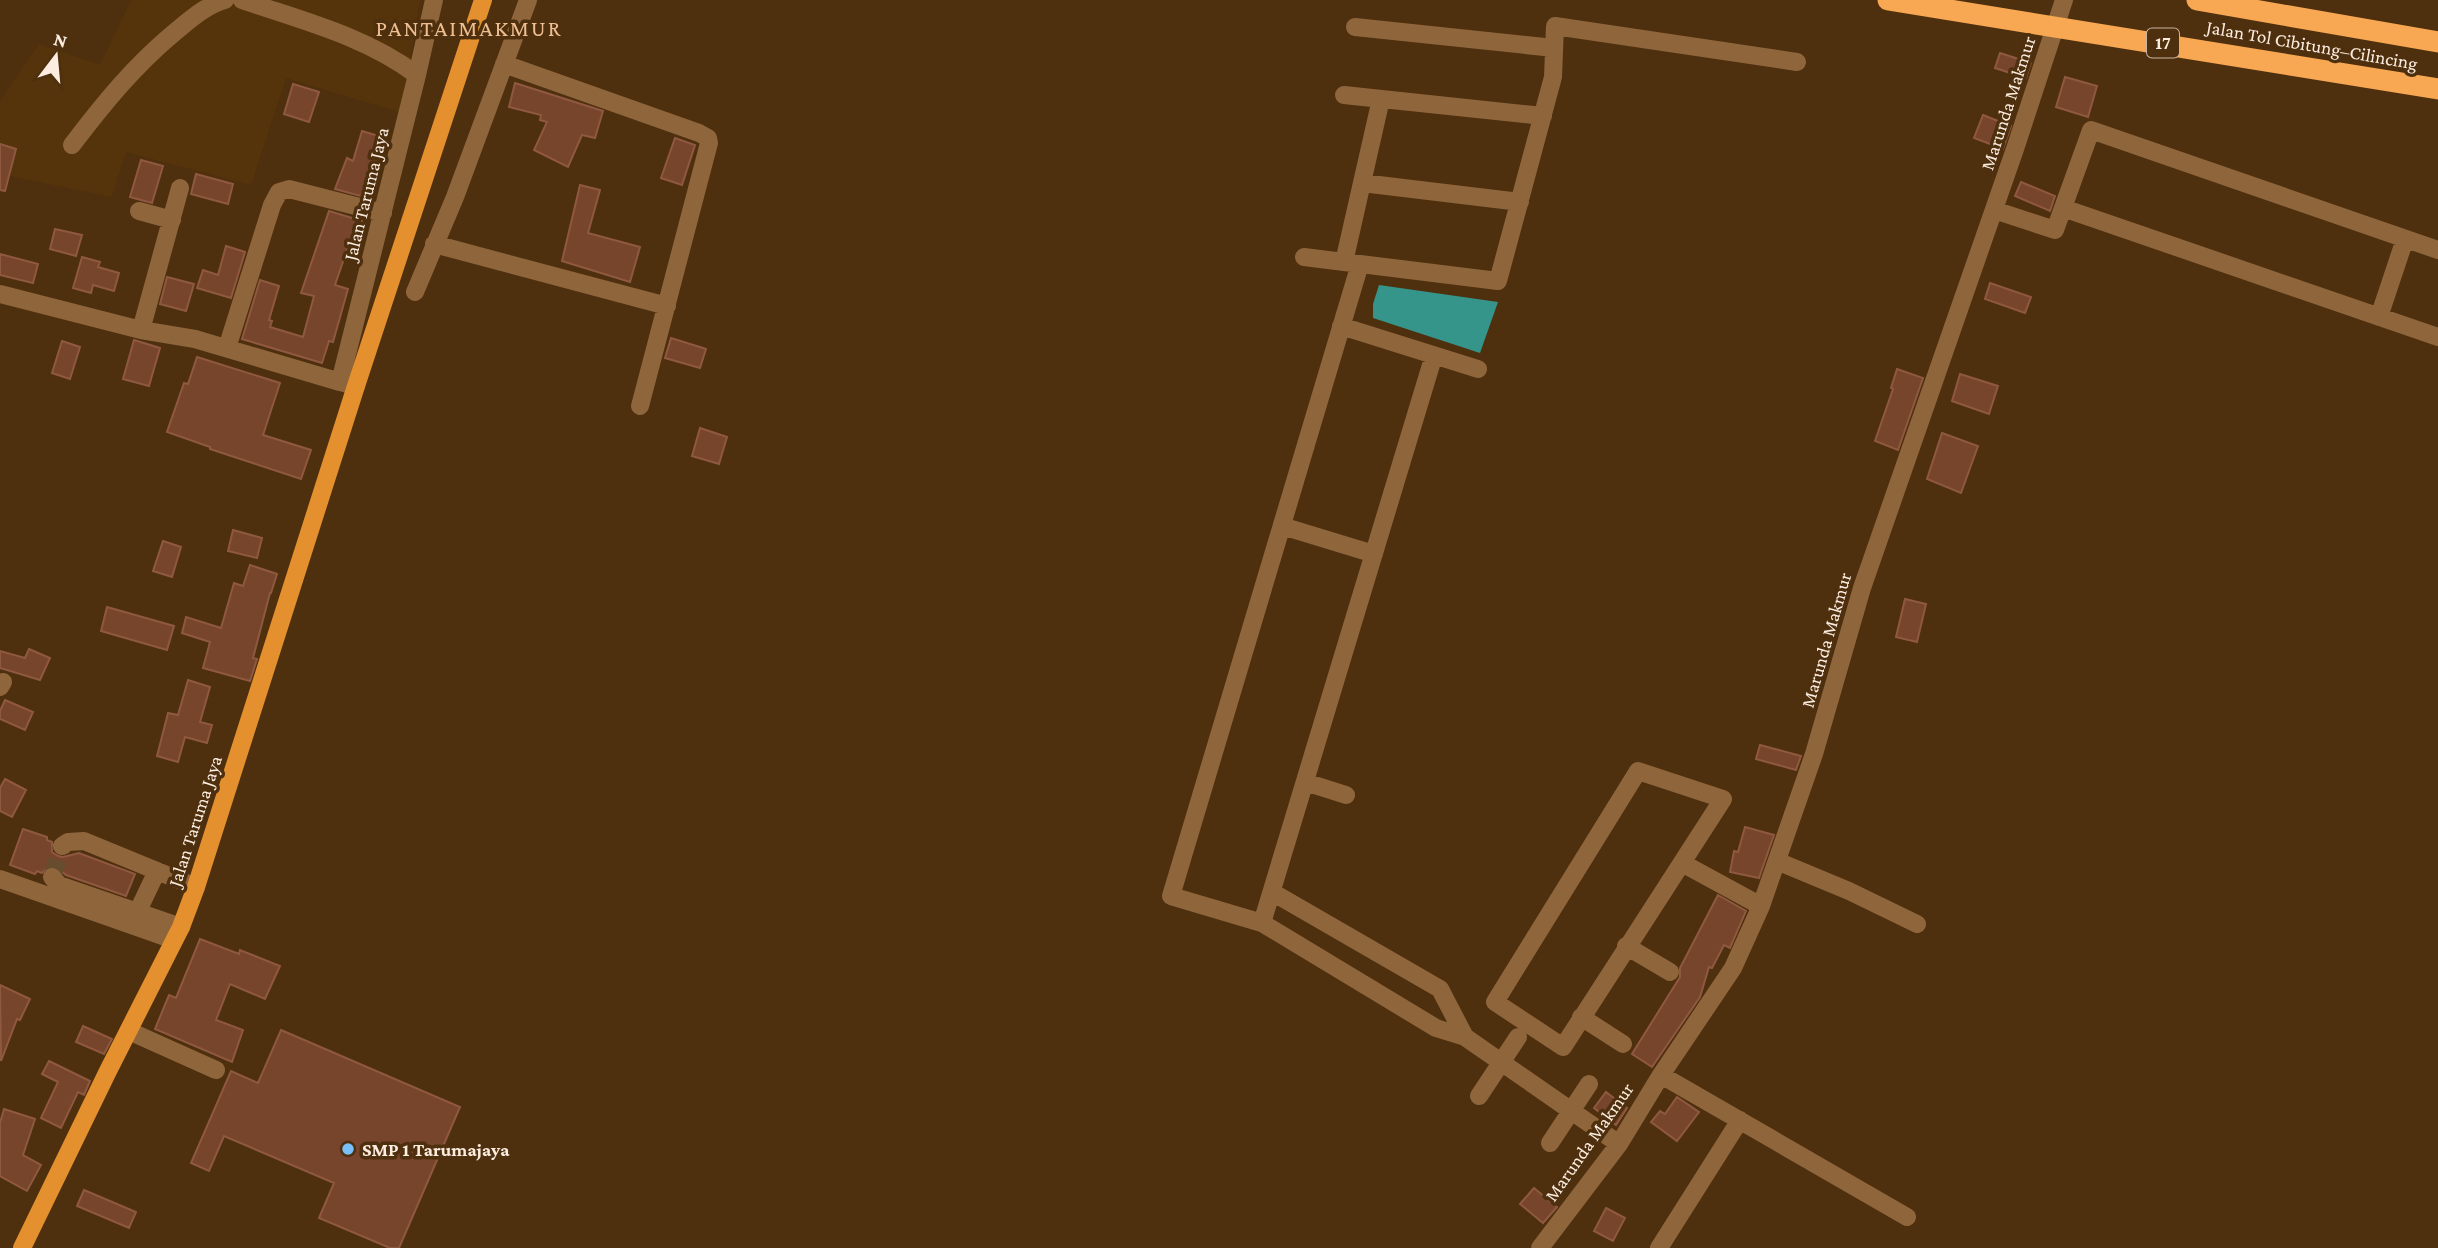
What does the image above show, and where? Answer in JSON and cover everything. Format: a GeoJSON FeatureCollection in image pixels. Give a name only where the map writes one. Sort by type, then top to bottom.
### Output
{"type":"FeatureCollection","features":[{"type":"Feature","properties":{"kind":"highway","name":"Jalan Tol Cibitung–Cilincing"},"geometry":{"type":"LineString","coordinates":[[1888,0],[2438,89]]}},
{"type":"Feature","properties":{"kind":"highway","name":"Jalan Tol Cibitung–Cilincing"},"geometry":{"type":"LineString","coordinates":[[2197,0],[2438,42]]}},
{"type":"Feature","properties":{"kind":"main road","name":"Jalan Taruma Jaya"},"geometry":{"type":"LineString","coordinates":[[22,1248],[178,933],[196,887],[348,384],[364,363],[483,0]]}},
{"type":"Feature","properties":{"kind":"street"},"geometry":{"type":"LineString","coordinates":[[72,145],[115,89],[150,52],[204,8],[225,0]]}},
{"type":"Feature","properties":{"kind":"street"},"geometry":{"type":"LineString","coordinates":[[242,0],[355,38],[382,51],[417,75]]}},
{"type":"Feature","properties":{"kind":"street","name":"Jalan Taruma Jaya"},"geometry":{"type":"LineString","coordinates":[[348,384],[383,213],[434,0]]}},
{"type":"Feature","properties":{"kind":"street"},"geometry":{"type":"LineString","coordinates":[[415,292],[455,197],[527,0]]}},
{"type":"Feature","properties":{"kind":"street","name":"Marunda Makmur"},"geometry":{"type":"LineString","coordinates":[[1540,1248],[1619,1144],[1661,1075],[1733,968],[1761,906],[1814,754],[1862,588],[2064,0]]}},
{"type":"Feature","properties":{"kind":"street"},"geometry":{"type":"LineString","coordinates":[[1304,257],[1498,281],[1553,77],[1555,26],[1797,62]]}},
{"type":"Feature","properties":{"kind":"street"},"geometry":{"type":"LineString","coordinates":[[1355,27],[1554,48]]}},
{"type":"Feature","properties":{"kind":"street"},"geometry":{"type":"LineString","coordinates":[[504,64],[699,132],[708,138],[709,143],[640,406]]}},
{"type":"Feature","properties":{"kind":"street"},"geometry":{"type":"LineString","coordinates":[[1344,95],[1543,116]]}},
{"type":"Feature","properties":{"kind":"street"},"geometry":{"type":"LineString","coordinates":[[1381,99],[1362,183],[1341,326],[1171,896],[1262,923],[1436,1028],[1465,1037],[1619,1144]]}},
{"type":"Feature","properties":{"kind":"street"},"geometry":{"type":"LineString","coordinates":[[1994,210],[2055,230],[2091,130],[2438,250]]}},
{"type":"Feature","properties":{"kind":"street"},"geometry":{"type":"LineString","coordinates":[[1362,183],[1520,202]]}},
{"type":"Feature","properties":{"kind":"street"},"geometry":{"type":"LineString","coordinates":[[141,330],[180,188]]}},
{"type":"Feature","properties":{"kind":"street"},"geometry":{"type":"LineString","coordinates":[[227,348],[272,205],[279,192],[289,189],[383,213]]}},
{"type":"Feature","properties":{"kind":"street"},"geometry":{"type":"LineString","coordinates":[[2063,208],[2438,337]]}},
{"type":"Feature","properties":{"kind":"street"},"geometry":{"type":"LineString","coordinates":[[139,211],[172,220]]}},
{"type":"Feature","properties":{"kind":"street"},"geometry":{"type":"LineString","coordinates":[[2379,317],[2405,239]]}},
{"type":"Feature","properties":{"kind":"street"},"geometry":{"type":"LineString","coordinates":[[434,244],[667,306]]}},
{"type":"Feature","properties":{"kind":"street"},"geometry":{"type":"LineString","coordinates":[[0,295],[141,330],[195,339],[348,384]]}},
{"type":"Feature","properties":{"kind":"street"},"geometry":{"type":"LineString","coordinates":[[1341,326],[1478,369]]}},
{"type":"Feature","properties":{"kind":"street"},"geometry":{"type":"LineString","coordinates":[[1262,923],[1434,355]]}},
{"type":"Feature","properties":{"kind":"street"},"geometry":{"type":"LineString","coordinates":[[1282,526],[1374,554]]}},
{"type":"Feature","properties":{"kind":"street"},"geometry":{"type":"LineString","coordinates":[[1638,771],[1723,799],[1682,863],[1563,1047],[1495,1002],[1638,771]]}},
{"type":"Feature","properties":{"kind":"street"},"geometry":{"type":"LineString","coordinates":[[1305,782],[1346,795]]}},
{"type":"Feature","properties":{"kind":"street"},"geometry":{"type":"LineString","coordinates":[[62,846],[68,842],[84,841],[196,887]]}},
{"type":"Feature","properties":{"kind":"street"},"geometry":{"type":"LineString","coordinates":[[1777,861],[1849,891],[1917,924]]}},
{"type":"Feature","properties":{"kind":"street"},"geometry":{"type":"LineString","coordinates":[[1682,863],[1761,906]]}},
{"type":"Feature","properties":{"kind":"street"},"geometry":{"type":"LineString","coordinates":[[137,912],[156,871]]}},
{"type":"Feature","properties":{"kind":"street"},"geometry":{"type":"LineString","coordinates":[[52,877],[59,885],[137,912],[178,933]]}},
{"type":"Feature","properties":{"kind":"street"},"geometry":{"type":"LineString","coordinates":[[0,879],[178,933]]}},
{"type":"Feature","properties":{"kind":"street"},"geometry":{"type":"LineString","coordinates":[[1272,892],[1440,989],[1465,1037]]}},
{"type":"Feature","properties":{"kind":"street"},"geometry":{"type":"LineString","coordinates":[[1626,946],[1670,972]]}},
{"type":"Feature","properties":{"kind":"street"},"geometry":{"type":"LineString","coordinates":[[1581,1017],[1623,1044]]}},
{"type":"Feature","properties":{"kind":"street"},"geometry":{"type":"LineString","coordinates":[[129,1031],[216,1070]]}},
{"type":"Feature","properties":{"kind":"street"},"geometry":{"type":"LineString","coordinates":[[1479,1096],[1518,1037]]}},
{"type":"Feature","properties":{"kind":"street"},"geometry":{"type":"LineString","coordinates":[[1661,1075],[1907,1217]]}},
{"type":"Feature","properties":{"kind":"street"},"geometry":{"type":"LineString","coordinates":[[1550,1143],[1589,1084]]}},
{"type":"Feature","properties":{"kind":"street"},"geometry":{"type":"LineString","coordinates":[[1660,1248],[1740,1120]]}},
{"type":"Feature","properties":{"kind":"shaded area"},"geometry":{"type":"Polygon","coordinates":[[[131,0],[420,0],[402,113],[286,78],[251,185],[126,152],[112,197],[0,174],[0,101],[39,44],[100,65],[131,0]]]}},
{"type":"Feature","properties":{"kind":"water"},"geometry":{"type":"Polygon","coordinates":[[[1379,285],[1498,302],[1480,353],[1373,318],[1373,304],[1379,285]]]}},
{"type":"Feature","properties":{"kind":"building"},"geometry":{"type":"Polygon","coordinates":[[[2000,53],[2031,63],[2026,78],[1995,68],[2000,53]]]}},
{"type":"Feature","properties":{"kind":"building"},"geometry":{"type":"Polygon","coordinates":[[[2065,77],[2097,86],[2088,117],[2056,107],[2065,77]]]}},
{"type":"Feature","properties":{"kind":"building"},"geometry":{"type":"Polygon","coordinates":[[[515,83],[603,111],[595,138],[582,135],[568,167],[534,150],[547,122],[540,120],[541,115],[509,107],[515,83]]]}},
{"type":"Feature","properties":{"kind":"building"},"geometry":{"type":"Polygon","coordinates":[[[293,84],[319,92],[309,122],[284,114],[293,84]]]}},
{"type":"Feature","properties":{"kind":"building"},"geometry":{"type":"Polygon","coordinates":[[[1983,115],[2011,126],[2003,149],[1974,138],[1983,115]]]}},
{"type":"Feature","properties":{"kind":"building"},"geometry":{"type":"Polygon","coordinates":[[[362,131],[385,138],[361,196],[335,189],[347,158],[353,161],[362,131]]]}},
{"type":"Feature","properties":{"kind":"building"},"geometry":{"type":"Polygon","coordinates":[[[675,138],[695,145],[682,185],[661,178],[675,138]]]}},
{"type":"Feature","properties":{"kind":"building"},"geometry":{"type":"Polygon","coordinates":[[[0,144],[16,149],[5,191],[0,190],[0,144]]]}},
{"type":"Feature","properties":{"kind":"building"},"geometry":{"type":"Polygon","coordinates":[[[141,160],[163,166],[152,203],[130,197],[141,160]]]}},
{"type":"Feature","properties":{"kind":"building"},"geometry":{"type":"Polygon","coordinates":[[[196,174],[233,184],[228,204],[191,194],[196,174]]]}},
{"type":"Feature","properties":{"kind":"building"},"geometry":{"type":"Polygon","coordinates":[[[2021,182],[2055,196],[2050,211],[2015,196],[2021,182]]]}},
{"type":"Feature","properties":{"kind":"building"},"geometry":{"type":"Polygon","coordinates":[[[580,185],[600,190],[588,233],[640,247],[630,282],[562,261],[580,185]]]}},
{"type":"Feature","properties":{"kind":"building"},"geometry":{"type":"Polygon","coordinates":[[[329,211],[362,221],[356,239],[351,238],[335,285],[348,289],[333,342],[329,341],[322,363],[242,339],[260,280],[279,286],[269,320],[272,321],[270,327],[303,337],[314,296],[301,293],[329,211]]]}},
{"type":"Feature","properties":{"kind":"building"},"geometry":{"type":"Polygon","coordinates":[[[55,229],[82,235],[76,256],[50,249],[55,229]]]}},
{"type":"Feature","properties":{"kind":"building"},"geometry":{"type":"Polygon","coordinates":[[[226,246],[245,252],[231,298],[197,288],[203,270],[218,275],[226,246]]]}},
{"type":"Feature","properties":{"kind":"building"},"geometry":{"type":"Polygon","coordinates":[[[0,254],[38,264],[33,283],[0,275],[0,254]]]}},
{"type":"Feature","properties":{"kind":"building"},"geometry":{"type":"Polygon","coordinates":[[[82,257],[100,262],[98,267],[119,273],[114,291],[93,285],[91,293],[73,288],[82,257]]]}},
{"type":"Feature","properties":{"kind":"building"},"geometry":{"type":"Polygon","coordinates":[[[167,277],[194,284],[186,311],[160,304],[167,277]]]}},
{"type":"Feature","properties":{"kind":"building"},"geometry":{"type":"Polygon","coordinates":[[[1990,283],[2031,297],[2025,313],[1985,299],[1990,283]]]}},
{"type":"Feature","properties":{"kind":"building"},"geometry":{"type":"Polygon","coordinates":[[[671,338],[706,349],[700,368],[665,358],[671,338]]]}},
{"type":"Feature","properties":{"kind":"building"},"geometry":{"type":"Polygon","coordinates":[[[134,340],[160,348],[149,386],[123,379],[134,340]]]}},
{"type":"Feature","properties":{"kind":"building"},"geometry":{"type":"Polygon","coordinates":[[[62,341],[80,347],[70,379],[52,373],[62,341]]]}},
{"type":"Feature","properties":{"kind":"building"},"geometry":{"type":"Polygon","coordinates":[[[197,357],[280,383],[263,435],[311,450],[301,479],[167,432],[184,383],[188,384],[197,357]]]}},
{"type":"Feature","properties":{"kind":"building"},"geometry":{"type":"Polygon","coordinates":[[[1897,369],[1923,378],[1898,450],[1875,441],[1897,369]]]}},
{"type":"Feature","properties":{"kind":"building"},"geometry":{"type":"Polygon","coordinates":[[[1960,374],[1998,386],[1989,414],[1952,401],[1960,374]]]}},
{"type":"Feature","properties":{"kind":"building"},"geometry":{"type":"Polygon","coordinates":[[[700,428],[727,437],[719,464],[692,456],[700,428]]]}},
{"type":"Feature","properties":{"kind":"building"},"geometry":{"type":"Polygon","coordinates":[[[1942,433],[1978,446],[1961,493],[1927,479],[1942,433]]]}},
{"type":"Feature","properties":{"kind":"building"},"geometry":{"type":"Polygon","coordinates":[[[233,530],[262,538],[257,558],[228,551],[233,530]]]}},
{"type":"Feature","properties":{"kind":"building"},"geometry":{"type":"Polygon","coordinates":[[[163,541],[181,547],[172,577],[153,571],[163,541]]]}},
{"type":"Feature","properties":{"kind":"building"},"geometry":{"type":"Polygon","coordinates":[[[250,565],[277,574],[253,658],[257,659],[250,681],[203,668],[210,642],[182,633],[186,617],[221,628],[234,583],[243,586],[250,565]]]}},
{"type":"Feature","properties":{"kind":"building"},"geometry":{"type":"Polygon","coordinates":[[[1905,599],[1926,604],[1917,642],[1896,637],[1905,599]]]}},
{"type":"Feature","properties":{"kind":"building"},"geometry":{"type":"Polygon","coordinates":[[[107,607],[174,626],[167,650],[101,631],[107,607]]]}},
{"type":"Feature","properties":{"kind":"building"},"geometry":{"type":"Polygon","coordinates":[[[29,649],[50,658],[40,680],[0,668],[0,651],[25,658],[29,649]]]}},
{"type":"Feature","properties":{"kind":"building"},"geometry":{"type":"Polygon","coordinates":[[[188,680],[210,687],[200,722],[212,725],[207,743],[185,737],[178,762],[157,756],[168,713],[178,715],[188,680]]]}},
{"type":"Feature","properties":{"kind":"building"},"geometry":{"type":"Polygon","coordinates":[[[5,700],[33,712],[25,730],[0,719],[5,700]]]}},
{"type":"Feature","properties":{"kind":"building"},"geometry":{"type":"Polygon","coordinates":[[[1760,745],[1801,756],[1796,770],[1756,759],[1760,745]]]}},
{"type":"Feature","properties":{"kind":"building"},"geometry":{"type":"Polygon","coordinates":[[[5,779],[26,790],[12,817],[0,811],[0,788],[5,779]]]}},
{"type":"Feature","properties":{"kind":"building"},"geometry":{"type":"Polygon","coordinates":[[[1745,827],[1774,835],[1759,878],[1730,872],[1734,851],[1738,852],[1745,827]]]}},
{"type":"Feature","properties":{"kind":"building"},"geometry":{"type":"Polygon","coordinates":[[[23,829],[47,837],[47,840],[52,842],[52,852],[58,856],[79,853],[135,874],[126,896],[66,875],[55,866],[49,866],[42,873],[37,871],[35,874],[10,865],[23,829]]]}},
{"type":"Feature","properties":{"kind":"building"},"geometry":{"type":"Polygon","coordinates":[[[1718,895],[1746,911],[1730,948],[1724,945],[1712,968],[1709,967],[1700,997],[1652,1067],[1632,1054],[1680,977],[1680,968],[1718,895]]]}},
{"type":"Feature","properties":{"kind":"building"},"geometry":{"type":"Polygon","coordinates":[[[200,939],[239,954],[240,950],[280,966],[265,999],[230,984],[216,1020],[243,1030],[232,1062],[155,1029],[169,995],[176,998],[200,939]]]}},
{"type":"Feature","properties":{"kind":"building"},"geometry":{"type":"Polygon","coordinates":[[[0,985],[30,999],[20,1020],[17,1019],[1,1061],[0,985]]]}},
{"type":"Feature","properties":{"kind":"building"},"geometry":{"type":"Polygon","coordinates":[[[83,1026],[112,1039],[104,1054],[76,1042],[83,1026]]]}},
{"type":"Feature","properties":{"kind":"building","name":"SMP 1 Tarumajaya"},"geometry":{"type":"Polygon","coordinates":[[[281,1030],[460,1107],[399,1248],[390,1248],[319,1218],[334,1183],[224,1136],[209,1171],[191,1163],[231,1071],[258,1083],[281,1030]]]}},
{"type":"Feature","properties":{"kind":"building"},"geometry":{"type":"Polygon","coordinates":[[[49,1061],[90,1081],[84,1095],[78,1092],[61,1128],[41,1118],[58,1082],[42,1074],[49,1061]]]}},
{"type":"Feature","properties":{"kind":"building"},"geometry":{"type":"Polygon","coordinates":[[[1606,1092],[1627,1108],[1616,1125],[1594,1108],[1606,1092]]]}},
{"type":"Feature","properties":{"kind":"building"},"geometry":{"type":"Polygon","coordinates":[[[1677,1097],[1699,1112],[1677,1141],[1651,1122],[1660,1111],[1665,1114],[1677,1097]]]}},
{"type":"Feature","properties":{"kind":"building"},"geometry":{"type":"Polygon","coordinates":[[[4,1109],[35,1119],[23,1155],[41,1165],[27,1191],[0,1176],[0,1123],[4,1109]]]}},
{"type":"Feature","properties":{"kind":"building"},"geometry":{"type":"Polygon","coordinates":[[[1534,1188],[1557,1207],[1543,1223],[1520,1204],[1534,1188]]]}},
{"type":"Feature","properties":{"kind":"building"},"geometry":{"type":"Polygon","coordinates":[[[84,1190],[136,1212],[129,1228],[77,1206],[84,1190]]]}},
{"type":"Feature","properties":{"kind":"building"},"geometry":{"type":"Polygon","coordinates":[[[1606,1208],[1625,1218],[1613,1241],[1594,1231],[1606,1208]]]}},
{"type":"Feature","properties":{"kind":"tunnel"},"geometry":{"type":"LineString","coordinates":[[52,877],[62,846]]}},
{"type":"Feature","properties":{"kind":"place","name":"SMP 1 Tarumajaya"},"geometry":{"type":"Point","coordinates":[348,1149]}},
{"type":"Feature","properties":{"kind":"district","name":"PANTAIMAKMUR"},"geometry":{"type":"Point","coordinates":[469,28]}}]}
